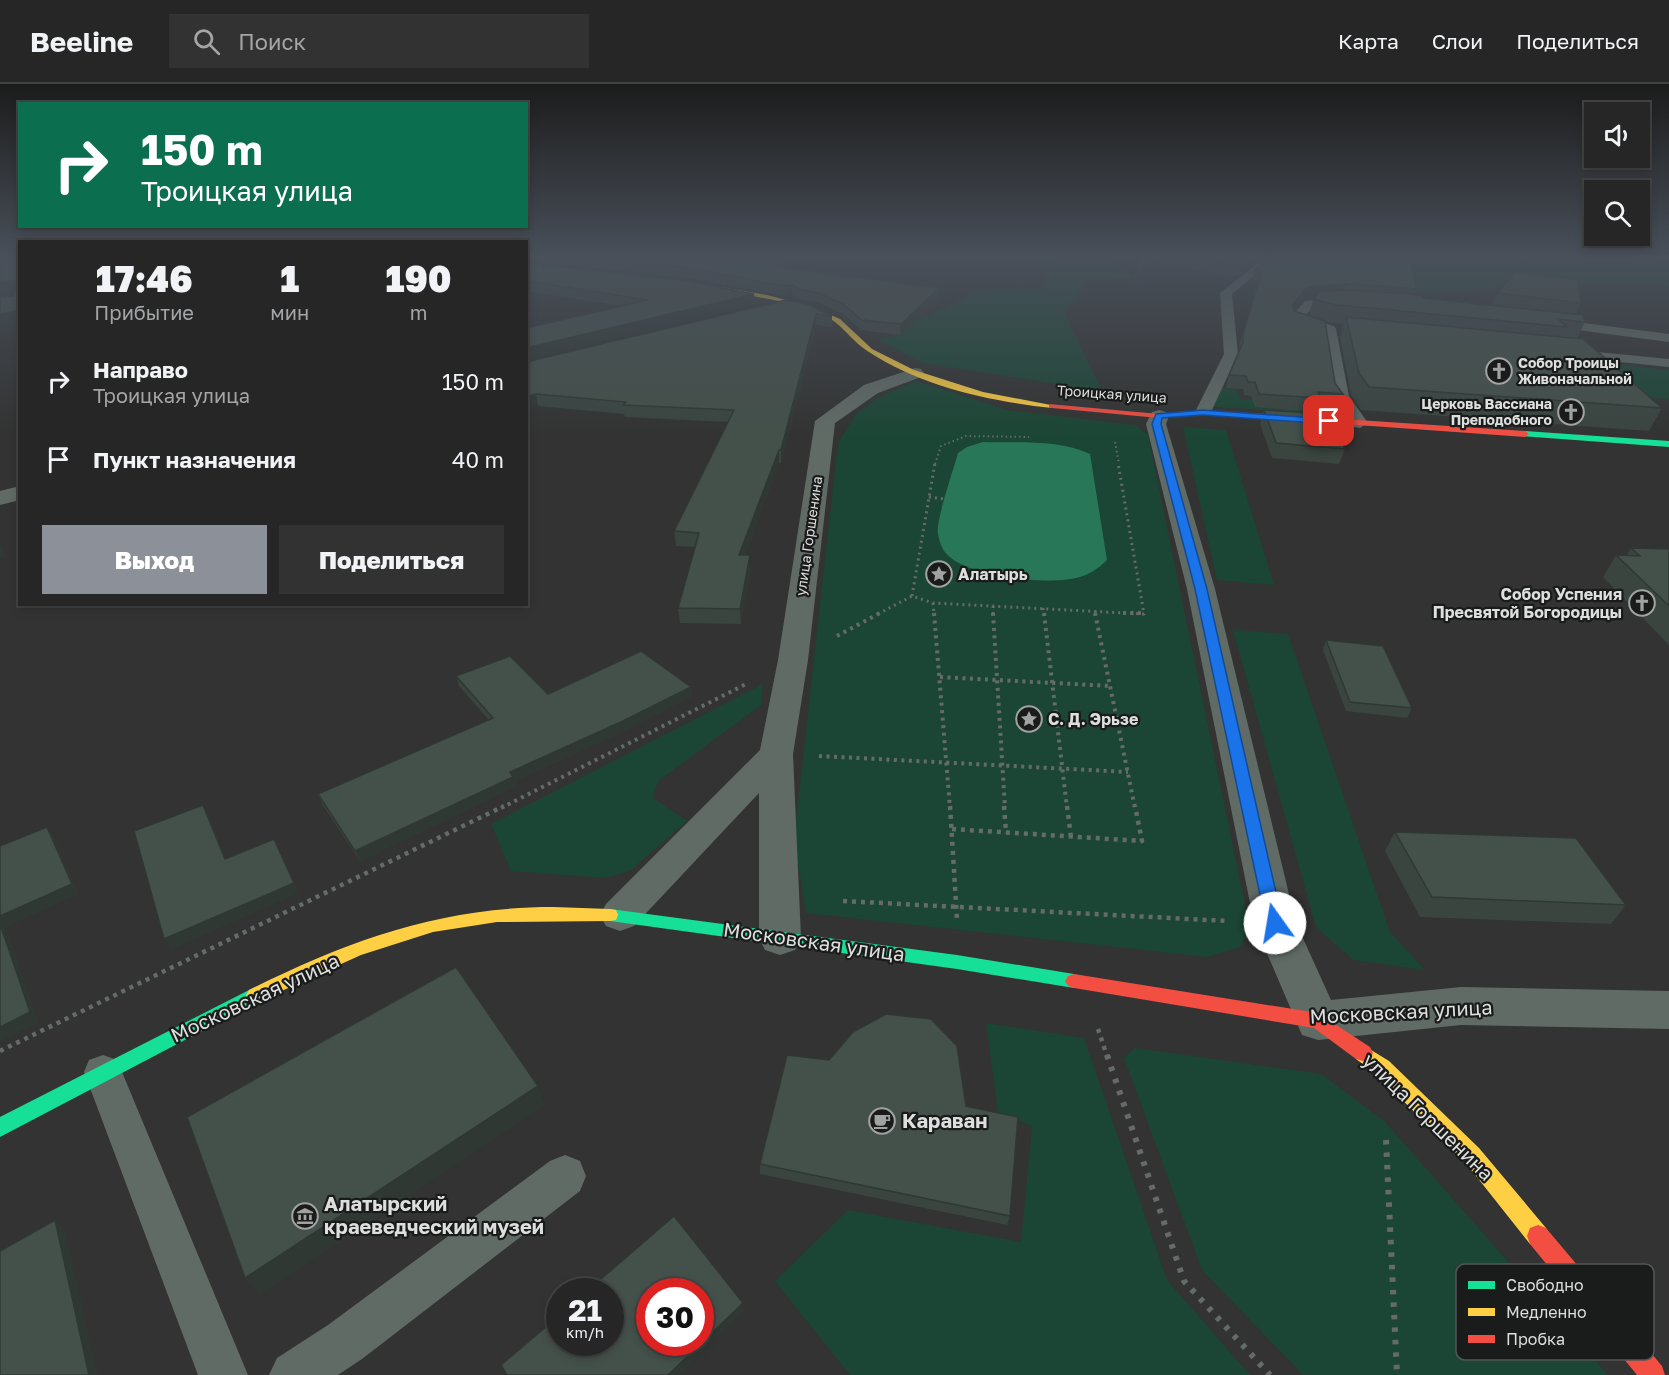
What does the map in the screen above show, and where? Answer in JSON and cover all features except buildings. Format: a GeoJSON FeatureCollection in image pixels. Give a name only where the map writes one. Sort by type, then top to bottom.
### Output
{"type":"FeatureCollection","features":[{"type":"Feature","properties":{"kind":"street","name":"Троицкая улица"},"geometry":{"type":"LineString","coordinates":[[831,316],[869,349],[915,373],[969,390],[1034,404],[1159,416],[1203,412],[1669,444]]}},
{"type":"Feature","properties":{"kind":"street","name":"улица Горшенина"},"geometry":{"type":"LineString","coordinates":[[780,938],[776,754],[793,660],[825,421],[871,389],[915,373]]}},
{"type":"Feature","properties":{"kind":"street"},"geometry":{"type":"LineString","coordinates":[[1159,416],[1156,424],[1201,589],[1275,923],[1318,1021]]}},
{"type":"Feature","properties":{"kind":"street"},"geometry":{"type":"LineString","coordinates":[[0,498],[18,494]]}},
{"type":"Feature","properties":{"kind":"street"},"geometry":{"type":"LineString","coordinates":[[620,915],[776,754]]}},
{"type":"Feature","properties":{"kind":"street","name":"Московская улица"},"geometry":{"type":"LineString","coordinates":[[0,1127],[289,977],[386,939],[460,920],[519,914],[620,915],[957,962],[1318,1021],[1461,1006],[1669,1010]]}},
{"type":"Feature","properties":{"kind":"street","name":"улица Горшенина"},"geometry":{"type":"LineString","coordinates":[[1318,1021],[1382,1067],[1472,1155],[1562,1264]]}},
{"type":"Feature","properties":{"kind":"street","name":"улица Горшенина"},"geometry":{"type":"LineString","coordinates":[[1641,1360],[1653,1375]]}},
{"type":"Feature","properties":{"kind":"lane"},"geometry":{"type":"LineString","coordinates":[[1203,412],[1231,354],[1228,316]]}},
{"type":"Feature","properties":{"kind":"lane"},"geometry":{"type":"LineString","coordinates":[[1298,316],[1296,318],[1335,329],[1341,396],[1360,423]]}},
{"type":"Feature","properties":{"kind":"lane"},"geometry":{"type":"LineString","coordinates":[[1531,321],[1669,338]]}},
{"type":"Feature","properties":{"kind":"lane"},"geometry":{"type":"LineString","coordinates":[[1552,351],[1669,363]]}},
{"type":"Feature","properties":{"kind":"lane"},"geometry":{"type":"LineString","coordinates":[[103,1072],[223,1375]]}},
{"type":"Feature","properties":{"kind":"lane"},"geometry":{"type":"LineString","coordinates":[[294,1375],[345,1342],[565,1176]]}},
{"type":"Feature","properties":{"kind":"path"},"geometry":{"type":"LineString","coordinates":[[912,596],[929,498],[941,446],[966,436],[1037,437]]}},
{"type":"Feature","properties":{"kind":"path"},"geometry":{"type":"LineString","coordinates":[[0,1051],[469,824],[793,660],[912,596],[933,603],[1144,614],[1114,439]]}},
{"type":"Feature","properties":{"kind":"path"},"geometry":{"type":"LineString","coordinates":[[929,498],[944,499]]}},
{"type":"Feature","properties":{"kind":"path"},"geometry":{"type":"LineString","coordinates":[[933,603],[957,908]]}},
{"type":"Feature","properties":{"kind":"path"},"geometry":{"type":"LineString","coordinates":[[993,606],[1006,833]]}},
{"type":"Feature","properties":{"kind":"path"},"geometry":{"type":"LineString","coordinates":[[1043,608],[1071,837]]}},
{"type":"Feature","properties":{"kind":"path"},"geometry":{"type":"LineString","coordinates":[[952,829],[1142,841],[1095,611]]}},
{"type":"Feature","properties":{"kind":"path"},"geometry":{"type":"LineString","coordinates":[[940,677],[1111,686]]}},
{"type":"Feature","properties":{"kind":"path"},"geometry":{"type":"LineString","coordinates":[[776,754],[1128,772]]}},
{"type":"Feature","properties":{"kind":"path"},"geometry":{"type":"LineString","coordinates":[[779,897],[1275,923]]}},
{"type":"Feature","properties":{"kind":"path"},"geometry":{"type":"LineString","coordinates":[[1095,1022],[1184,1281],[1270,1375]]}},
{"type":"Feature","properties":{"kind":"path"},"geometry":{"type":"LineString","coordinates":[[1382,1067],[1397,1375]]}},
{"type":"Feature","properties":{"kind":"shaded area"},"geometry":{"type":"Polygon","coordinates":[[[925,316],[1066,316],[1102,391],[923,363],[877,339],[900,335],[915,321],[925,316]]]}},
{"type":"Feature","properties":{"kind":"shaded area"},"geometry":{"type":"Polygon","coordinates":[[[1589,362],[1669,370],[1669,399],[1623,395],[1589,362]]]}},
{"type":"Feature","properties":{"kind":"shaded area"},"geometry":{"type":"Polygon","coordinates":[[[916,381],[1008,410],[1135,425],[1148,435],[1250,929],[1240,947],[1207,957],[806,913],[794,838],[838,443],[856,414],[877,398],[916,381]]]}},
{"type":"Feature","properties":{"kind":"shaded area"},"geometry":{"type":"Polygon","coordinates":[[[1212,387],[1236,389],[1240,399],[1297,403],[1303,413],[1205,406],[1212,387]]]}},
{"type":"Feature","properties":{"kind":"shaded area"},"geometry":{"type":"Polygon","coordinates":[[[1183,427],[1226,430],[1274,585],[1217,580],[1183,427]]]}},
{"type":"Feature","properties":{"kind":"shaded area"},"geometry":{"type":"Polygon","coordinates":[[[983,442],[1052,444],[1090,454],[1107,560],[1093,571],[1076,578],[1026,580],[969,568],[954,560],[944,551],[938,528],[958,453],[967,447],[983,442]]]}},
{"type":"Feature","properties":{"kind":"shaded area"},"geometry":{"type":"Polygon","coordinates":[[[1233,630],[1288,634],[1390,932],[1425,970],[1353,960],[1316,927],[1233,630]]]}},
{"type":"Feature","properties":{"kind":"shaded area"},"geometry":{"type":"Polygon","coordinates":[[[763,684],[761,705],[658,781],[653,798],[687,821],[631,870],[606,878],[511,871],[491,824],[763,684]]]}},
{"type":"Feature","properties":{"kind":"shaded area"},"geometry":{"type":"Polygon","coordinates":[[[986,1023],[1084,1038],[1167,1280],[1250,1375],[850,1375],[775,1281],[848,1210],[1021,1242],[1032,1126],[998,1112],[986,1023]]]}},
{"type":"Feature","properties":{"kind":"shaded area"},"geometry":{"type":"Polygon","coordinates":[[[1135,1048],[1321,1074],[1385,1122],[1510,1264],[1456,1264],[1456,1360],[1595,1360],[1608,1375],[1303,1375],[1202,1270],[1124,1058],[1135,1048]]]}},
{"type":"Feature","properties":{"kind":"traffic: fast"},"geometry":{"type":"LineString","coordinates":[[1525,434],[1669,444]]}},
{"type":"Feature","properties":{"kind":"traffic: fast"},"geometry":{"type":"LineString","coordinates":[[610,915],[957,962],[1074,981]]}},
{"type":"Feature","properties":{"kind":"traffic: fast"},"geometry":{"type":"LineString","coordinates":[[0,1127],[255,995]]}},
{"type":"Feature","properties":{"kind":"traffic: slow"},"geometry":{"type":"LineString","coordinates":[[831,316],[870,350],[934,380],[982,394],[1052,406]]}},
{"type":"Feature","properties":{"kind":"traffic: slow"},"geometry":{"type":"LineString","coordinates":[[255,995],[354,950],[433,926],[497,915],[610,915]]}},
{"type":"Feature","properties":{"kind":"traffic: slow"},"geometry":{"type":"LineString","coordinates":[[1363,1053],[1382,1067],[1472,1155],[1538,1236]]}},
{"type":"Feature","properties":{"kind":"traffic: jam"},"geometry":{"type":"LineString","coordinates":[[1052,406],[1159,416],[1203,412],[1525,434]]}},
{"type":"Feature","properties":{"kind":"traffic: jam"},"geometry":{"type":"LineString","coordinates":[[1074,981],[1318,1021],[1363,1053]]}},
{"type":"Feature","properties":{"kind":"traffic: jam"},"geometry":{"type":"LineString","coordinates":[[1538,1236],[1561,1264]]}},
{"type":"Feature","properties":{"kind":"traffic: jam"},"geometry":{"type":"LineString","coordinates":[[1641,1360],[1653,1375]]}},
{"type":"Feature","properties":{"kind":"place","name":"Собор Троицы Живоначальной"},"geometry":{"type":"Point","coordinates":[1499,371]}},
{"type":"Feature","properties":{"kind":"place","name":"Церковь Вассиана Преподобного"},"geometry":{"type":"Point","coordinates":[1571,412]}},
{"type":"Feature","properties":{"kind":"place","name":"Алатырь"},"geometry":{"type":"Point","coordinates":[939,574]}},
{"type":"Feature","properties":{"kind":"place","name":"Собор Успения Пресвятой Богородицы"},"geometry":{"type":"Point","coordinates":[1642,603]}},
{"type":"Feature","properties":{"kind":"place","name":"С. Д. Эрьзе"},"geometry":{"type":"Point","coordinates":[1029,719]}},
{"type":"Feature","properties":{"kind":"place","name":"Караван"},"geometry":{"type":"Point","coordinates":[882,1121]}},
{"type":"Feature","properties":{"kind":"place","name":"Алатырский краеведческий музей"},"geometry":{"type":"Point","coordinates":[305,1216]}},
{"type":"Feature","properties":{"kind":"route"},"geometry":{"type":"LineString","coordinates":[[1275,923],[1201,589],[1156,424],[1159,416],[1203,412],[1329,421]]}}]}
